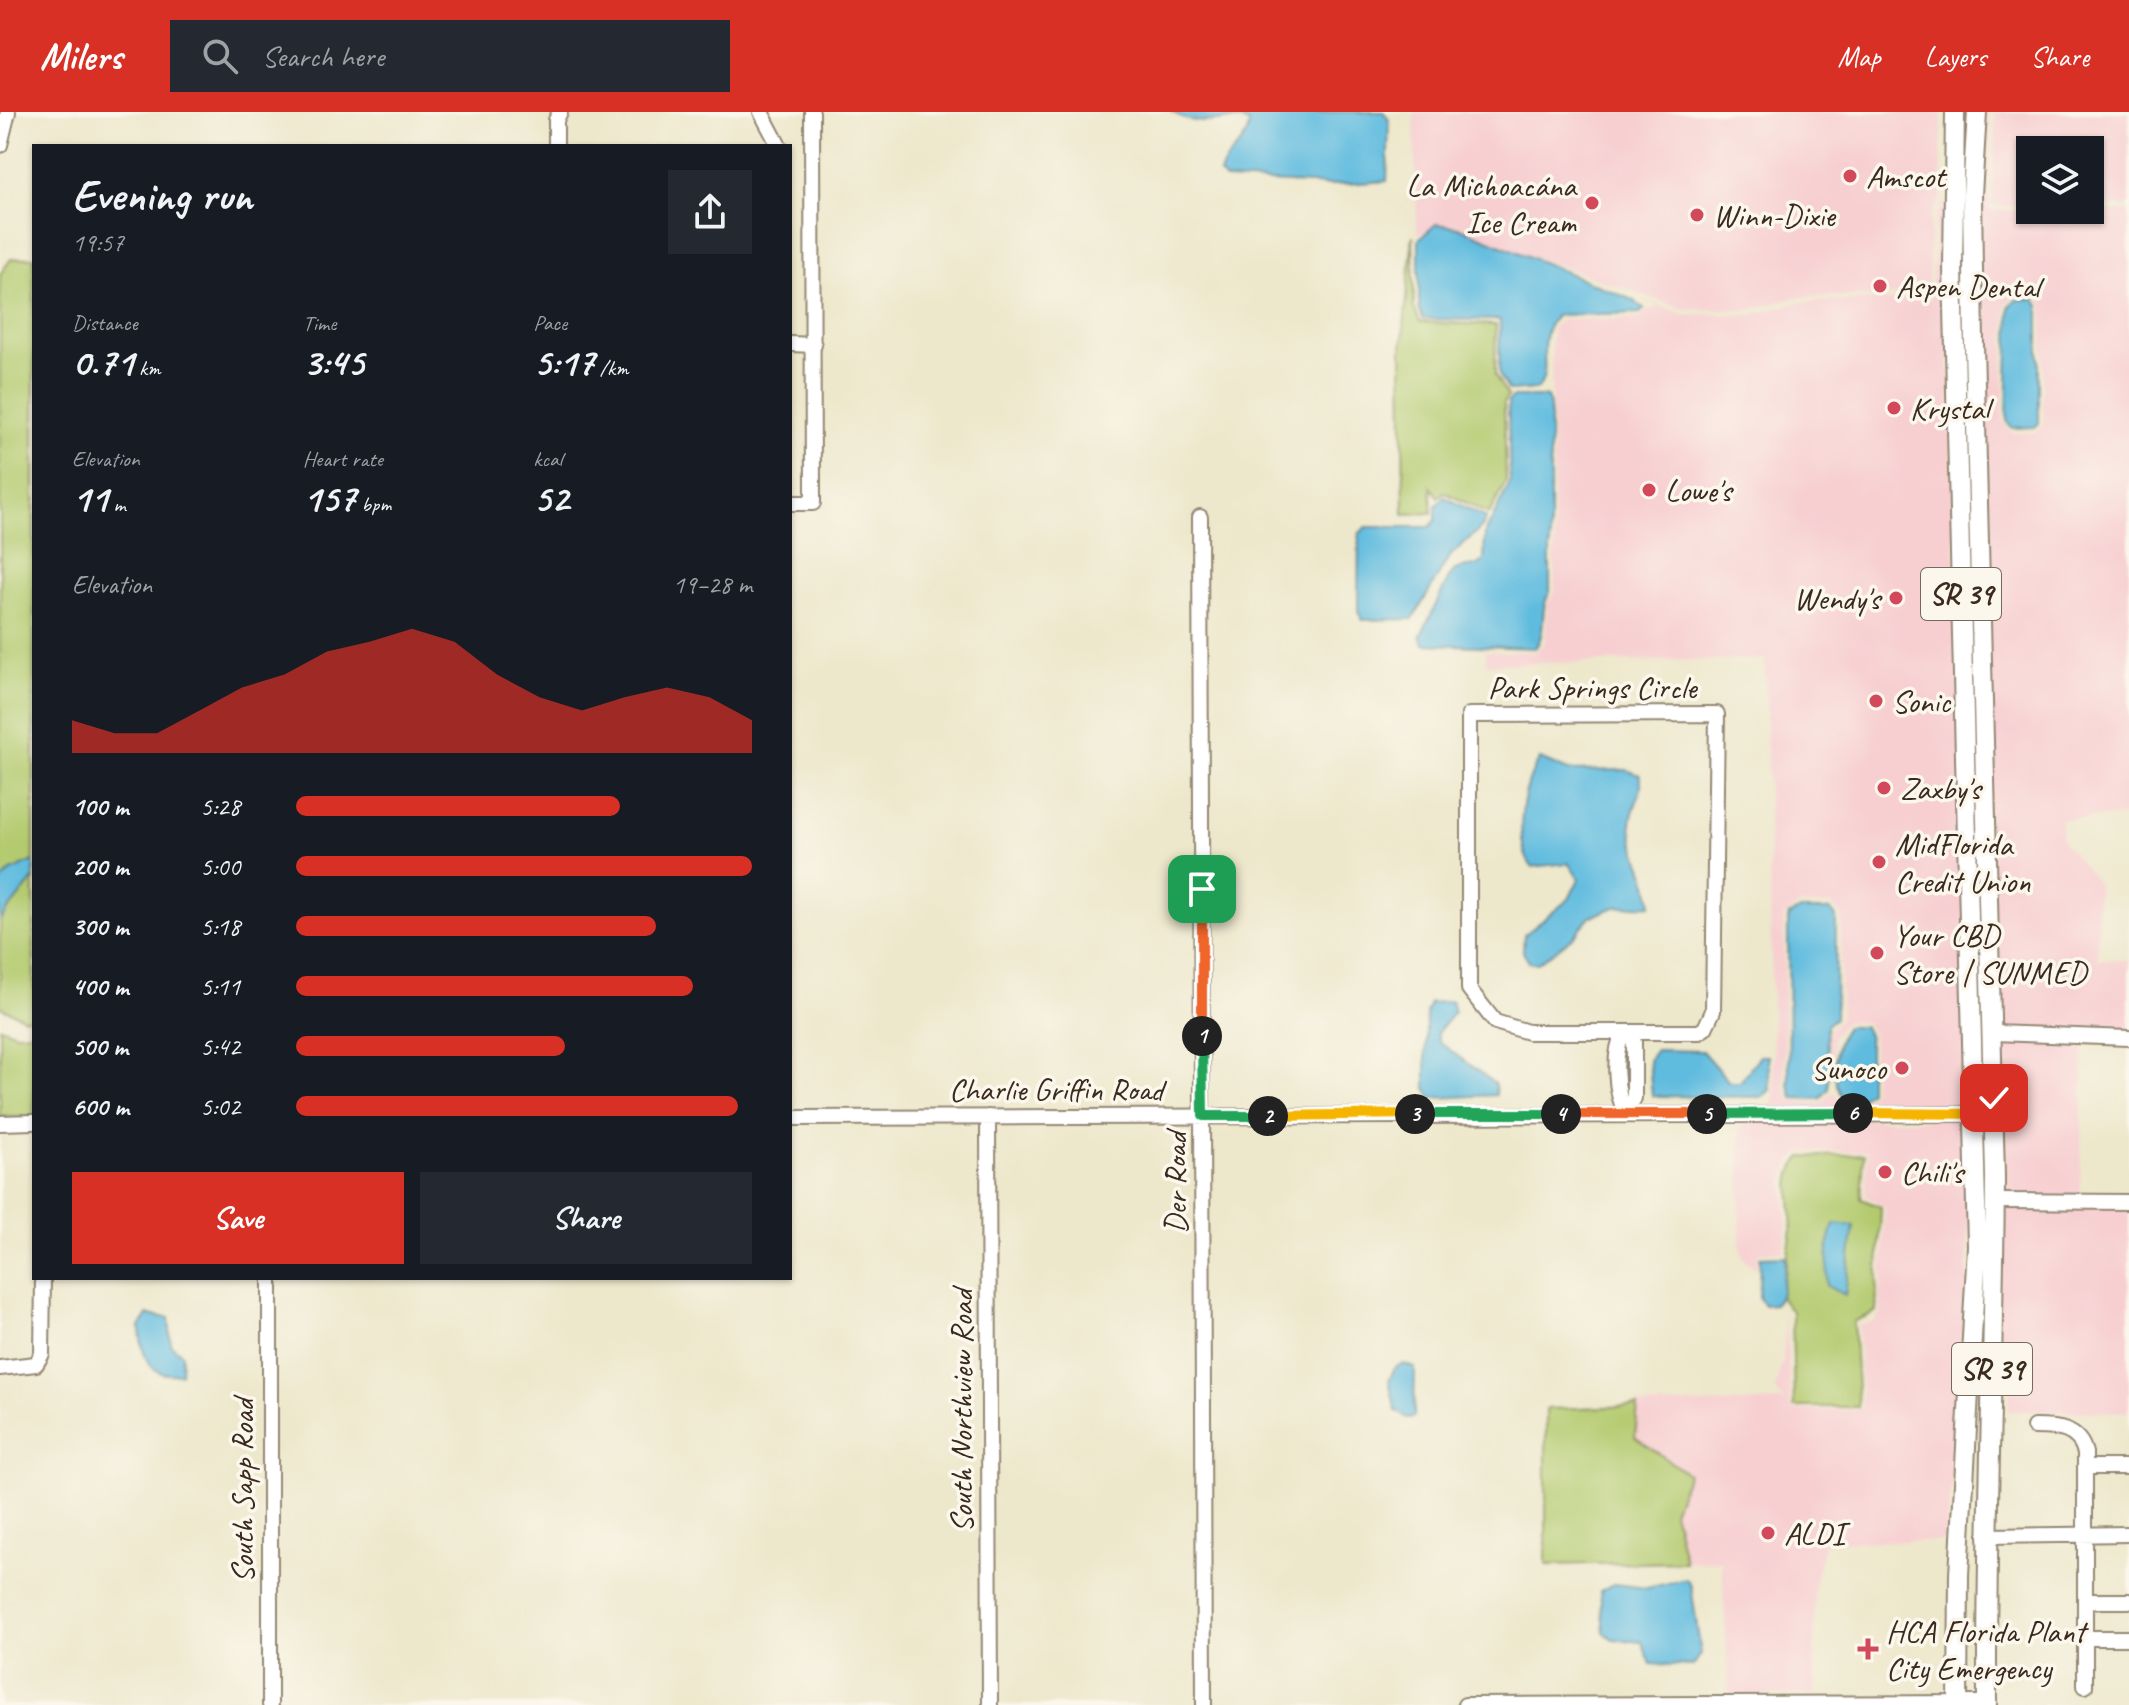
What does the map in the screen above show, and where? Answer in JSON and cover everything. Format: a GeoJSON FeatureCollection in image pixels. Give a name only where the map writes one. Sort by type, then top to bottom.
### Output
{"type":"FeatureCollection","features":[{"type":"Feature","properties":{"kind":"main road","name":"SR 39"},"geometry":{"type":"LineString","coordinates":[[1955,112],[1953,267],[1965,739],[1986,1114],[1995,1201],[1986,1536],[1987,1704]]}},
{"type":"Feature","properties":{"kind":"main road"},"geometry":{"type":"LineString","coordinates":[[1963,112],[1964,149],[1974,165]]}},
{"type":"Feature","properties":{"kind":"main road","name":"SR 39"},"geometry":{"type":"LineString","coordinates":[[1958,1704],[1959,1575],[1977,1246],[1993,1033],[1974,297],[1977,112]]}},
{"type":"Feature","properties":{"kind":"main road"},"geometry":{"type":"LineString","coordinates":[[1954,159],[1963,178],[1964,257],[1974,297]]}},
{"type":"Feature","properties":{"kind":"main road"},"geometry":{"type":"LineString","coordinates":[[1962,613],[1971,634],[1975,727],[1985,737]]}},
{"type":"Feature","properties":{"kind":"main road"},"geometry":{"type":"LineString","coordinates":[[1965,739],[1976,755],[1978,846],[1988,875]]}},
{"type":"Feature","properties":{"kind":"street"},"geometry":{"type":"LineString","coordinates":[[0,145],[8,112]]}},
{"type":"Feature","properties":{"kind":"street"},"geometry":{"type":"LineString","coordinates":[[556,144],[556,120],[560,112]]}},
{"type":"Feature","properties":{"kind":"street"},"geometry":{"type":"LineString","coordinates":[[792,503],[813,503],[812,112]]}},
{"type":"Feature","properties":{"kind":"street"},"geometry":{"type":"LineString","coordinates":[[763,115],[778,144]]}},
{"type":"Feature","properties":{"kind":"street"},"geometry":{"type":"LineString","coordinates":[[792,344],[814,345]]}},
{"type":"Feature","properties":{"kind":"street","name":"Der Road"},"geometry":{"type":"LineString","coordinates":[[1200,517],[1204,1705]]}},
{"type":"Feature","properties":{"kind":"street","name":"Park Springs Circle"},"geometry":{"type":"LineString","coordinates":[[1717,714],[1713,1011],[1705,1028],[1699,1032],[1624,1032],[1528,1032],[1495,1022],[1469,989],[1469,715],[1717,714]]}},
{"type":"Feature","properties":{"kind":"street"},"geometry":{"type":"LineString","coordinates":[[1624,1032],[1618,1043],[1618,1100],[1626,1114]]}},
{"type":"Feature","properties":{"kind":"street"},"geometry":{"type":"LineString","coordinates":[[1993,1033],[2129,1038]]}},
{"type":"Feature","properties":{"kind":"street","name":"Charlie Griffin Road"},"geometry":{"type":"LineString","coordinates":[[792,1118],[1986,1114]]}},
{"type":"Feature","properties":{"kind":"street","name":"South Northview Road"},"geometry":{"type":"LineString","coordinates":[[988,1117],[990,1705]]}},
{"type":"Feature","properties":{"kind":"street"},"geometry":{"type":"LineString","coordinates":[[0,1123],[32,1122]]}},
{"type":"Feature","properties":{"kind":"street"},"geometry":{"type":"LineString","coordinates":[[1995,1201],[2129,1202]]}},
{"type":"Feature","properties":{"kind":"street"},"geometry":{"type":"LineString","coordinates":[[0,1368],[36,1364],[42,1354],[43,1280]]}},
{"type":"Feature","properties":{"kind":"street","name":"South Sapp Road"},"geometry":{"type":"LineString","coordinates":[[270,1280],[270,1705]]}},
{"type":"Feature","properties":{"kind":"street"},"geometry":{"type":"LineString","coordinates":[[2034,1427],[2059,1428],[2074,1434],[2083,1447],[2085,1686]]}},
{"type":"Feature","properties":{"kind":"street"},"geometry":{"type":"LineString","coordinates":[[2085,1467],[2129,1467]]}},
{"type":"Feature","properties":{"kind":"street"},"geometry":{"type":"LineString","coordinates":[[1986,1536],[2129,1534]]}},
{"type":"Feature","properties":{"kind":"street"},"geometry":{"type":"LineString","coordinates":[[2085,1601],[2129,1601]]}},
{"type":"Feature","properties":{"kind":"street"},"geometry":{"type":"LineString","coordinates":[[2085,1638],[2129,1638]]}},
{"type":"Feature","properties":{"kind":"street"},"geometry":{"type":"LineString","coordinates":[[1465,1705],[1987,1704]]}},
{"type":"Feature","properties":{"kind":"shaded area"},"geometry":{"type":"Polygon","coordinates":[[[1414,112],[1942,112],[1941,199],[1931,214],[1928,295],[1799,297],[1750,310],[1683,309],[1455,229],[1417,233],[1414,112]]]}},
{"type":"Feature","properties":{"kind":"shaded area"},"geometry":{"type":"Polygon","coordinates":[[[1982,112],[1990,112],[1989,210],[2016,210],[2016,224],[2104,224],[2104,211],[2129,211],[2129,816],[2061,819],[2062,840],[2097,882],[2098,959],[2129,960],[2129,1042],[2084,1042],[2080,1204],[2129,1205],[2129,1412],[2008,1411],[2012,1340],[1999,1339],[1979,344],[1982,112]],[[2036,294],[2015,296],[2006,305],[2003,421],[2012,433],[2036,432],[2043,425],[2043,306],[2036,294]]]}},
{"type":"Feature","properties":{"kind":"shaded area"},"geometry":{"type":"Polygon","coordinates":[[[1995,112],[2129,112],[2129,206],[2104,206],[2104,136],[2016,136],[2016,206],[1992,206],[1995,112]]]}},
{"type":"Feature","properties":{"kind":"shaded area"},"geometry":{"type":"Polygon","coordinates":[[[1945,199],[1971,1108],[1771,1108],[1774,1090],[1765,659],[1486,664],[1486,651],[1535,652],[1545,643],[1547,605],[1555,591],[1551,341],[1552,328],[1560,320],[1640,318],[1649,309],[1660,308],[1638,298],[1683,314],[1750,315],[1800,302],[1930,299],[1936,215],[1945,199]],[[1801,905],[1784,916],[1785,1086],[1790,1101],[1821,1104],[1833,1091],[1843,1102],[1863,1102],[1873,1091],[1873,1035],[1865,1022],[1845,1022],[1833,1037],[1832,1076],[1828,1038],[1830,1028],[1840,1018],[1841,916],[1832,905],[1801,905]]]}},
{"type":"Feature","properties":{"kind":"shaded area"},"geometry":{"type":"Polygon","coordinates":[[[1740,1119],[1972,1120],[1966,1340],[1946,1541],[1825,1542],[1814,1585],[1815,1695],[1729,1694],[1722,1561],[1685,1562],[1673,1511],[1688,1474],[1635,1437],[1638,1406],[1784,1401],[1774,1389],[1783,1362],[1786,1312],[1791,1410],[1862,1410],[1858,1325],[1875,1321],[1880,1312],[1885,1207],[1865,1195],[1868,1151],[1801,1152],[1791,1161],[1784,1182],[1788,1226],[1783,1251],[1758,1253],[1756,1268],[1743,1259],[1740,1246],[1740,1119]]]}},
{"type":"Feature","properties":{"kind":"green space"},"geometry":{"type":"Polygon","coordinates":[[[1413,235],[1414,308],[1420,322],[1496,325],[1495,376],[1508,396],[1504,402],[1506,482],[1489,514],[1444,492],[1438,497],[1431,487],[1432,513],[1404,514],[1402,348],[1413,235]]]}},
{"type":"Feature","properties":{"kind":"green space"},"geometry":{"type":"Polygon","coordinates":[[[32,257],[32,862],[11,871],[0,882],[0,274],[11,259],[32,257]]]}},
{"type":"Feature","properties":{"kind":"green space"},"geometry":{"type":"Polygon","coordinates":[[[32,880],[32,1017],[25,1018],[0,1007],[0,920],[32,880]]]}},
{"type":"Feature","properties":{"kind":"green space"},"geometry":{"type":"Polygon","coordinates":[[[0,1027],[16,1033],[32,1032],[32,1117],[0,1117],[0,1027]]]}},
{"type":"Feature","properties":{"kind":"green space"},"geometry":{"type":"Polygon","coordinates":[[[1864,1154],[1861,1199],[1881,1207],[1876,1312],[1853,1322],[1858,1407],[1794,1407],[1792,1312],[1780,1297],[1792,1229],[1792,1173],[1802,1157],[1864,1154]]]}},
{"type":"Feature","properties":{"kind":"green space"},"geometry":{"type":"Polygon","coordinates":[[[1638,1406],[1635,1437],[1688,1474],[1673,1511],[1685,1562],[1546,1565],[1546,1409],[1638,1406]]]}},
{"type":"Feature","properties":{"kind":"water"},"geometry":{"type":"Polygon","coordinates":[[[1172,112],[1384,112],[1389,120],[1387,181],[1331,185],[1226,180],[1220,174],[1226,160],[1245,137],[1249,123],[1240,120],[1194,121],[1172,112]]]}},
{"type":"Feature","properties":{"kind":"water"},"geometry":{"type":"Polygon","coordinates":[[[1436,224],[1458,227],[1633,300],[1644,309],[1640,313],[1557,315],[1546,334],[1544,372],[1538,389],[1509,391],[1499,375],[1500,320],[1423,319],[1419,308],[1419,239],[1436,224]]]}},
{"type":"Feature","properties":{"kind":"water"},"geometry":{"type":"Polygon","coordinates":[[[2035,299],[2039,306],[2039,423],[2035,427],[2012,428],[2007,421],[2010,306],[2016,300],[2035,299]]]}},
{"type":"Feature","properties":{"kind":"water"},"geometry":{"type":"Polygon","coordinates":[[[1513,397],[1547,397],[1550,406],[1550,592],[1544,606],[1539,642],[1535,648],[1424,644],[1420,636],[1451,575],[1458,569],[1477,565],[1484,560],[1485,534],[1510,483],[1508,402],[1513,397]]]}},
{"type":"Feature","properties":{"kind":"water"},"geometry":{"type":"Polygon","coordinates":[[[1444,497],[1486,518],[1482,527],[1449,557],[1413,619],[1362,620],[1358,611],[1359,534],[1366,527],[1430,527],[1436,520],[1436,506],[1444,497]]]}},
{"type":"Feature","properties":{"kind":"water"},"geometry":{"type":"Polygon","coordinates":[[[1540,759],[1568,771],[1627,770],[1640,775],[1641,788],[1631,825],[1651,905],[1615,907],[1590,917],[1574,936],[1538,963],[1529,962],[1523,952],[1524,935],[1569,899],[1579,879],[1568,863],[1532,867],[1526,856],[1522,813],[1528,783],[1540,759]]]}},
{"type":"Feature","properties":{"kind":"water"},"geometry":{"type":"Polygon","coordinates":[[[32,862],[32,880],[0,920],[0,882],[11,871],[32,862]]]}},
{"type":"Feature","properties":{"kind":"water"},"geometry":{"type":"Polygon","coordinates":[[[1801,910],[1830,910],[1836,917],[1835,1018],[1826,1025],[1829,1089],[1820,1099],[1793,1098],[1789,1084],[1788,916],[1801,910]]]}},
{"type":"Feature","properties":{"kind":"water"},"geometry":{"type":"Polygon","coordinates":[[[1452,1001],[1454,1012],[1437,1033],[1439,1042],[1495,1084],[1496,1095],[1432,1098],[1426,1088],[1426,1013],[1430,1003],[1452,1001]]]}},
{"type":"Feature","properties":{"kind":"water"},"geometry":{"type":"Polygon","coordinates":[[[1846,1027],[1864,1027],[1869,1037],[1869,1091],[1862,1097],[1843,1097],[1836,1081],[1836,1052],[1846,1027]]]}},
{"type":"Feature","properties":{"kind":"water"},"geometry":{"type":"Polygon","coordinates":[[[1656,1050],[1702,1051],[1729,1082],[1740,1082],[1760,1056],[1768,1056],[1770,1090],[1762,1097],[1652,1096],[1649,1059],[1656,1050]]]}},
{"type":"Feature","properties":{"kind":"water"},"geometry":{"type":"Polygon","coordinates":[[[1834,1224],[1854,1226],[1845,1295],[1827,1286],[1828,1247],[1834,1224]]]}},
{"type":"Feature","properties":{"kind":"water"},"geometry":{"type":"Polygon","coordinates":[[[1786,1256],[1780,1297],[1774,1304],[1764,1305],[1759,1298],[1760,1257],[1786,1256]]]}},
{"type":"Feature","properties":{"kind":"water"},"geometry":{"type":"Polygon","coordinates":[[[148,1315],[169,1318],[171,1345],[182,1354],[181,1373],[161,1372],[148,1362],[140,1327],[148,1315]]]}},
{"type":"Feature","properties":{"kind":"water"},"geometry":{"type":"Polygon","coordinates":[[[1403,1364],[1415,1368],[1414,1417],[1407,1418],[1396,1411],[1389,1381],[1395,1367],[1403,1364]]]}},
{"type":"Feature","properties":{"kind":"water"},"geometry":{"type":"Polygon","coordinates":[[[1686,1579],[1691,1586],[1701,1654],[1693,1666],[1651,1664],[1642,1642],[1613,1639],[1604,1632],[1600,1591],[1614,1584],[1647,1588],[1686,1579]]]}},
{"type":"Feature","properties":{"kind":"place","name":"Amscot"},"geometry":{"type":"Point","coordinates":[1850,176]}},
{"type":"Feature","properties":{"kind":"place","name":"La Michoacána Ice Cream"},"geometry":{"type":"Point","coordinates":[1592,203]}},
{"type":"Feature","properties":{"kind":"place","name":"Winn-Dixie"},"geometry":{"type":"Point","coordinates":[1697,215]}},
{"type":"Feature","properties":{"kind":"place","name":"Aspen Dental"},"geometry":{"type":"Point","coordinates":[1880,286]}},
{"type":"Feature","properties":{"kind":"place","name":"Krystal"},"geometry":{"type":"Point","coordinates":[1894,408]}},
{"type":"Feature","properties":{"kind":"place","name":"Lowe's"},"geometry":{"type":"Point","coordinates":[1649,490]}},
{"type":"Feature","properties":{"kind":"place","name":"Wendy's"},"geometry":{"type":"Point","coordinates":[1896,598]}},
{"type":"Feature","properties":{"kind":"place","name":"Sonic"},"geometry":{"type":"Point","coordinates":[1876,701]}},
{"type":"Feature","properties":{"kind":"place","name":"Zaxby's"},"geometry":{"type":"Point","coordinates":[1884,788]}},
{"type":"Feature","properties":{"kind":"place","name":"MidFlorida Credit Union"},"geometry":{"type":"Point","coordinates":[1879,862]}},
{"type":"Feature","properties":{"kind":"place","name":"Your CBD Store | SUNMED"},"geometry":{"type":"Point","coordinates":[1877,953]}},
{"type":"Feature","properties":{"kind":"place","name":"Sunoco"},"geometry":{"type":"Point","coordinates":[1902,1068]}},
{"type":"Feature","properties":{"kind":"place","name":"Chili's"},"geometry":{"type":"Point","coordinates":[1885,1172]}},
{"type":"Feature","properties":{"kind":"place","name":"ALDI"},"geometry":{"type":"Point","coordinates":[1768,1533]}},
{"type":"Feature","properties":{"kind":"place","name":"HCA Florida Plant City Emergency"},"geometry":{"type":"Point","coordinates":[1868,1649]}},
{"type":"Feature","properties":{"kind":"route"},"geometry":{"type":"LineString","coordinates":[[1202,889],[1203,1116],[1994,1114],[1994,1098]]}}]}
